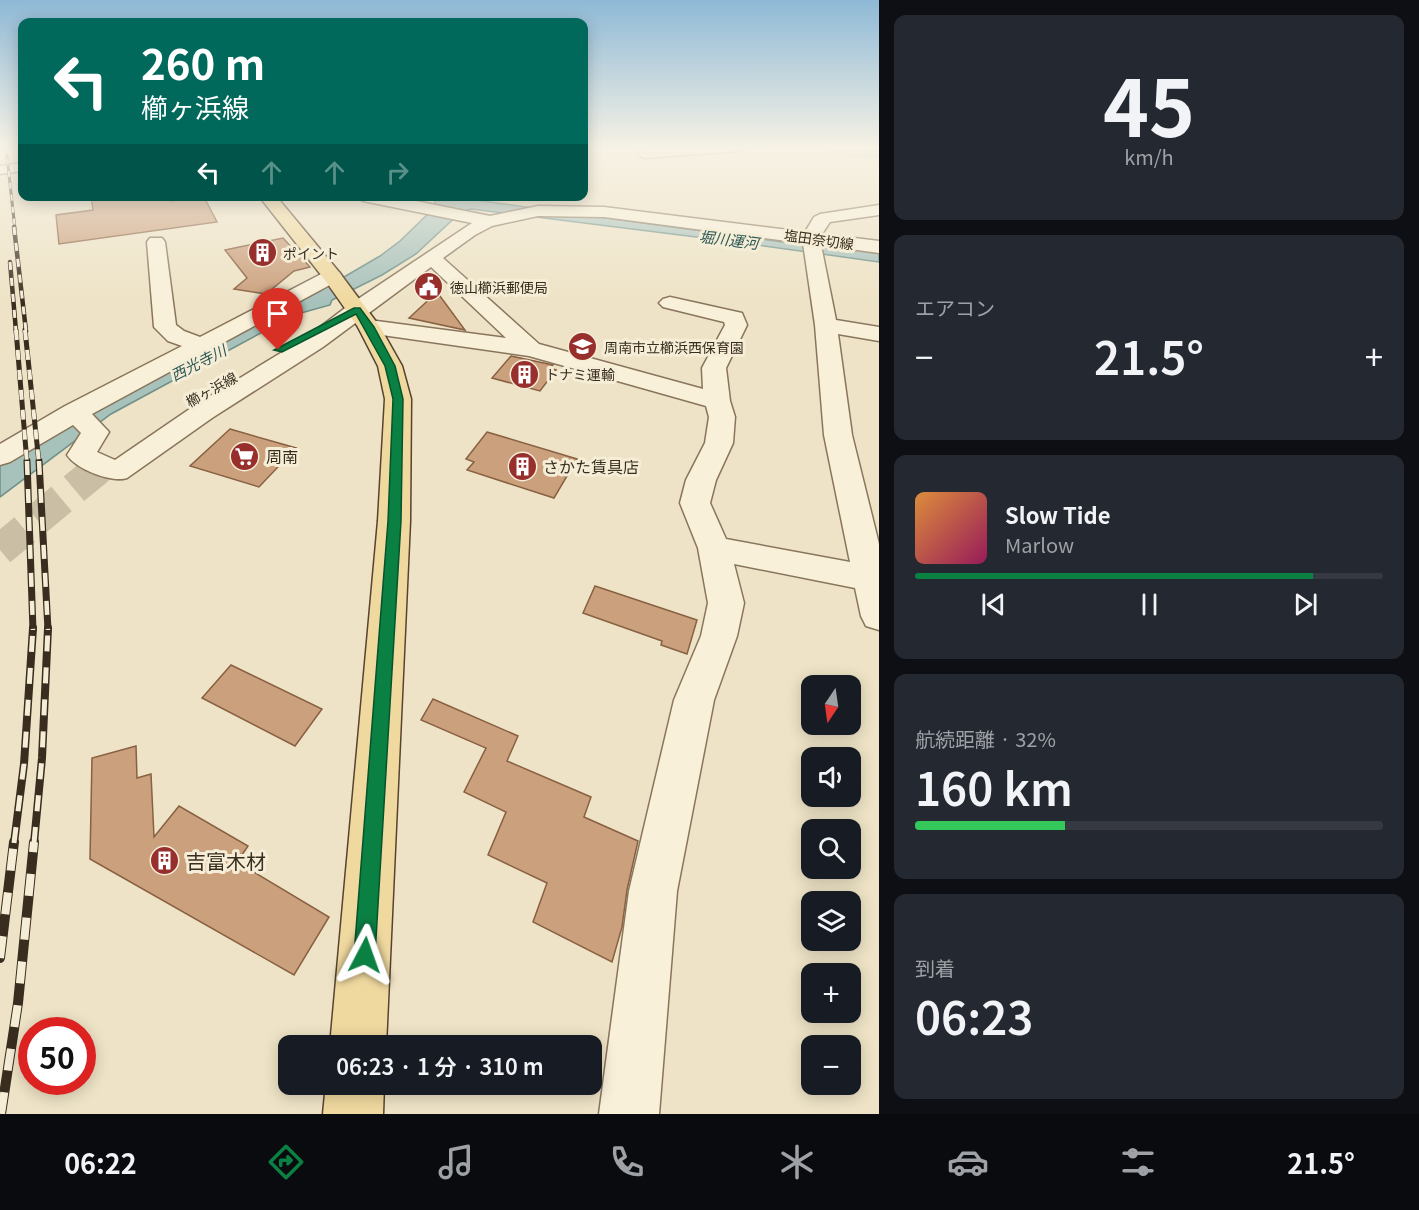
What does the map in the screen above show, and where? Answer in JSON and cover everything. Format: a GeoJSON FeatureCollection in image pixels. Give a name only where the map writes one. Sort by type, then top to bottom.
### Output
{"type":"FeatureCollection","features":[{"type":"Feature","properties":{"kind":"main road"},"geometry":{"type":"LineString","coordinates":[[271,201],[352,303],[390,366],[398,399],[394,521],[359,1035]]}},
{"type":"Feature","properties":{"kind":"main road"},"geometry":{"type":"LineString","coordinates":[[353,1114],[355,1095]]}},
{"type":"Feature","properties":{"kind":"street"},"geometry":{"type":"LineString","coordinates":[[594,199],[620,207],[696,215]]}},
{"type":"Feature","properties":{"kind":"street"},"geometry":{"type":"LineString","coordinates":[[407,201],[425,203],[460,216],[489,221],[523,225],[574,224],[814,248],[879,265]]}},
{"type":"Feature","properties":{"kind":"street","name":"塩田奈切線"},"geometry":{"type":"LineString","coordinates":[[352,303],[432,258],[469,231],[520,202],[564,210],[696,215],[814,248],[879,247]]}},
{"type":"Feature","properties":{"kind":"street"},"geometry":{"type":"LineString","coordinates":[[879,210],[826,218],[820,221],[814,248],[826,325],[838,435],[869,541],[870,578],[879,616]]}},
{"type":"Feature","properties":{"kind":"street"},"geometry":{"type":"LineString","coordinates":[[156,242],[165,327],[176,336],[202,346]]}},
{"type":"Feature","properties":{"kind":"street"},"geometry":{"type":"LineString","coordinates":[[432,258],[531,349]]}},
{"type":"Feature","properties":{"kind":"street"},"geometry":{"type":"LineString","coordinates":[[74,412],[95,432],[81,455],[117,472],[203,412],[315,342],[352,303]]}},
{"type":"Feature","properties":{"kind":"street"},"geometry":{"type":"LineString","coordinates":[[0,456],[74,412],[202,346],[352,303],[428,333],[531,349],[717,401]]}},
{"type":"Feature","properties":{"kind":"street","name":"櫛ヶ浜線"},"geometry":{"type":"LineString","coordinates":[[105,463],[174,410],[298,339],[352,303]]}},
{"type":"Feature","properties":{"kind":"street"},"geometry":{"type":"LineString","coordinates":[[629,1114],[653,891],[694,700],[719,636],[726,603],[714,548],[695,503],[701,480],[719,443],[722,417],[717,401],[714,368],[736,325],[734,318],[670,303]]}},
{"type":"Feature","properties":{"kind":"street"},"geometry":{"type":"LineString","coordinates":[[826,325],[879,334]]}},
{"type":"Feature","properties":{"kind":"street"},"geometry":{"type":"LineString","coordinates":[[714,548],[870,578]]}},
{"type":"Feature","properties":{"kind":"water"},"geometry":{"type":"Polygon","coordinates":[[[435,201],[483,201],[826,248],[842,250],[842,247],[879,252],[879,262],[471,209],[462,211],[416,254],[382,275],[332,300],[330,305],[294,315],[111,414],[0,497],[0,465],[123,392],[320,291],[380,256],[400,241],[434,208],[435,201]]]}},
{"type":"Feature","properties":{"kind":"building"},"geometry":{"type":"Polygon","coordinates":[[[92,201],[206,201],[217,222],[59,244],[56,215],[93,210],[92,201]]]}},
{"type":"Feature","properties":{"kind":"building"},"geometry":{"type":"Polygon","coordinates":[[[283,238],[310,267],[294,271],[266,294],[234,289],[247,278],[225,250],[283,238]]]}},
{"type":"Feature","properties":{"kind":"building"},"geometry":{"type":"Polygon","coordinates":[[[437,292],[465,330],[409,318],[437,292]]]}},
{"type":"Feature","properties":{"kind":"building","name":"トナミ運輸"},"geometry":{"type":"Polygon","coordinates":[[[511,356],[553,365],[550,368],[556,370],[540,391],[492,378],[511,356]]]}},
{"type":"Feature","properties":{"kind":"building"},"geometry":{"type":"Polygon","coordinates":[[[230,429],[296,448],[259,487],[190,466],[230,429]]]}},
{"type":"Feature","properties":{"kind":"building","name":"さかた賃具店"},"geometry":{"type":"Polygon","coordinates":[[[487,432],[577,459],[554,498],[467,470],[474,462],[466,459],[487,432]]]}},
{"type":"Feature","properties":{"kind":"building"},"geometry":{"type":"Polygon","coordinates":[[[595,586],[697,620],[687,654],[661,645],[662,641],[583,613],[595,586]]]}},
{"type":"Feature","properties":{"kind":"building"},"geometry":{"type":"Polygon","coordinates":[[[231,665],[322,709],[295,746],[202,698],[231,665]]]}},
{"type":"Feature","properties":{"kind":"building"},"geometry":{"type":"Polygon","coordinates":[[[433,699],[518,736],[507,761],[591,797],[584,817],[638,841],[627,890],[622,927],[612,962],[533,922],[547,883],[488,855],[506,812],[464,792],[486,748],[421,720],[433,699]]]}},
{"type":"Feature","properties":{"kind":"building","name":"吉富木材"},"geometry":{"type":"Polygon","coordinates":[[[136,746],[137,778],[151,774],[154,837],[179,806],[248,846],[237,862],[329,917],[294,975],[90,859],[92,758],[136,746]]]}},
{"type":"Feature","properties":{"kind":"tunnel"},"geometry":{"type":"LineString","coordinates":[[0,550],[105,463]]}},
{"type":"Feature","properties":{"kind":"railway"},"geometry":{"type":"LineString","coordinates":[[12,199],[15,229]]}},
{"type":"Feature","properties":{"kind":"railway"},"geometry":{"type":"LineString","coordinates":[[14,227],[26,331]]}},
{"type":"Feature","properties":{"kind":"railway"},"geometry":{"type":"LineString","coordinates":[[10,262],[16,331]]}},
{"type":"Feature","properties":{"kind":"railway"},"geometry":{"type":"LineString","coordinates":[[16,330],[27,463]]}},
{"type":"Feature","properties":{"kind":"railway"},"geometry":{"type":"LineString","coordinates":[[25,330],[39,463]]}},
{"type":"Feature","properties":{"kind":"railway"},"geometry":{"type":"LineString","coordinates":[[27,461],[33,629]]}},
{"type":"Feature","properties":{"kind":"railway"},"geometry":{"type":"LineString","coordinates":[[39,461],[48,629]]}},
{"type":"Feature","properties":{"kind":"railway"},"geometry":{"type":"LineString","coordinates":[[14,843],[24,764],[33,629]]}},
{"type":"Feature","properties":{"kind":"railway"},"geometry":{"type":"LineString","coordinates":[[34,843],[42,758],[48,629]]}},
{"type":"Feature","properties":{"kind":"railway"},"geometry":{"type":"LineString","coordinates":[[0,958],[14,842]]}},
{"type":"Feature","properties":{"kind":"railway"},"geometry":{"type":"LineString","coordinates":[[1,1114],[18,1003],[34,842]]}},
{"type":"Feature","properties":{"kind":"place","name":"ポイント"},"geometry":{"type":"Point","coordinates":[262,253]}},
{"type":"Feature","properties":{"kind":"place","name":"徳山櫛浜郵便局"},"geometry":{"type":"Point","coordinates":[429,287]}},
{"type":"Feature","properties":{"kind":"place","name":"周南市立櫛浜西保育園"},"geometry":{"type":"Point","coordinates":[583,347]}},
{"type":"Feature","properties":{"kind":"place","name":"トナミ運輸"},"geometry":{"type":"Point","coordinates":[524,374]}},
{"type":"Feature","properties":{"kind":"place","name":"周南"},"geometry":{"type":"Point","coordinates":[245,456]}},
{"type":"Feature","properties":{"kind":"place","name":"さかた賃具店"},"geometry":{"type":"Point","coordinates":[522,466]}},
{"type":"Feature","properties":{"kind":"place","name":"吉富木材"},"geometry":{"type":"Point","coordinates":[165,860]}},
{"type":"Feature","properties":{"kind":"route"},"geometry":{"type":"LineString","coordinates":[[278,350],[357,310],[390,366],[398,399],[394,521],[365,955]]}},
{"type":"Feature","properties":{"kind":"water label","name":"堀川運河"},"geometry":{"type":"Point","coordinates":[729,239]}},
{"type":"Feature","properties":{"kind":"water label","name":"西光寺川"},"geometry":{"type":"Point","coordinates":[198,362]}}]}
